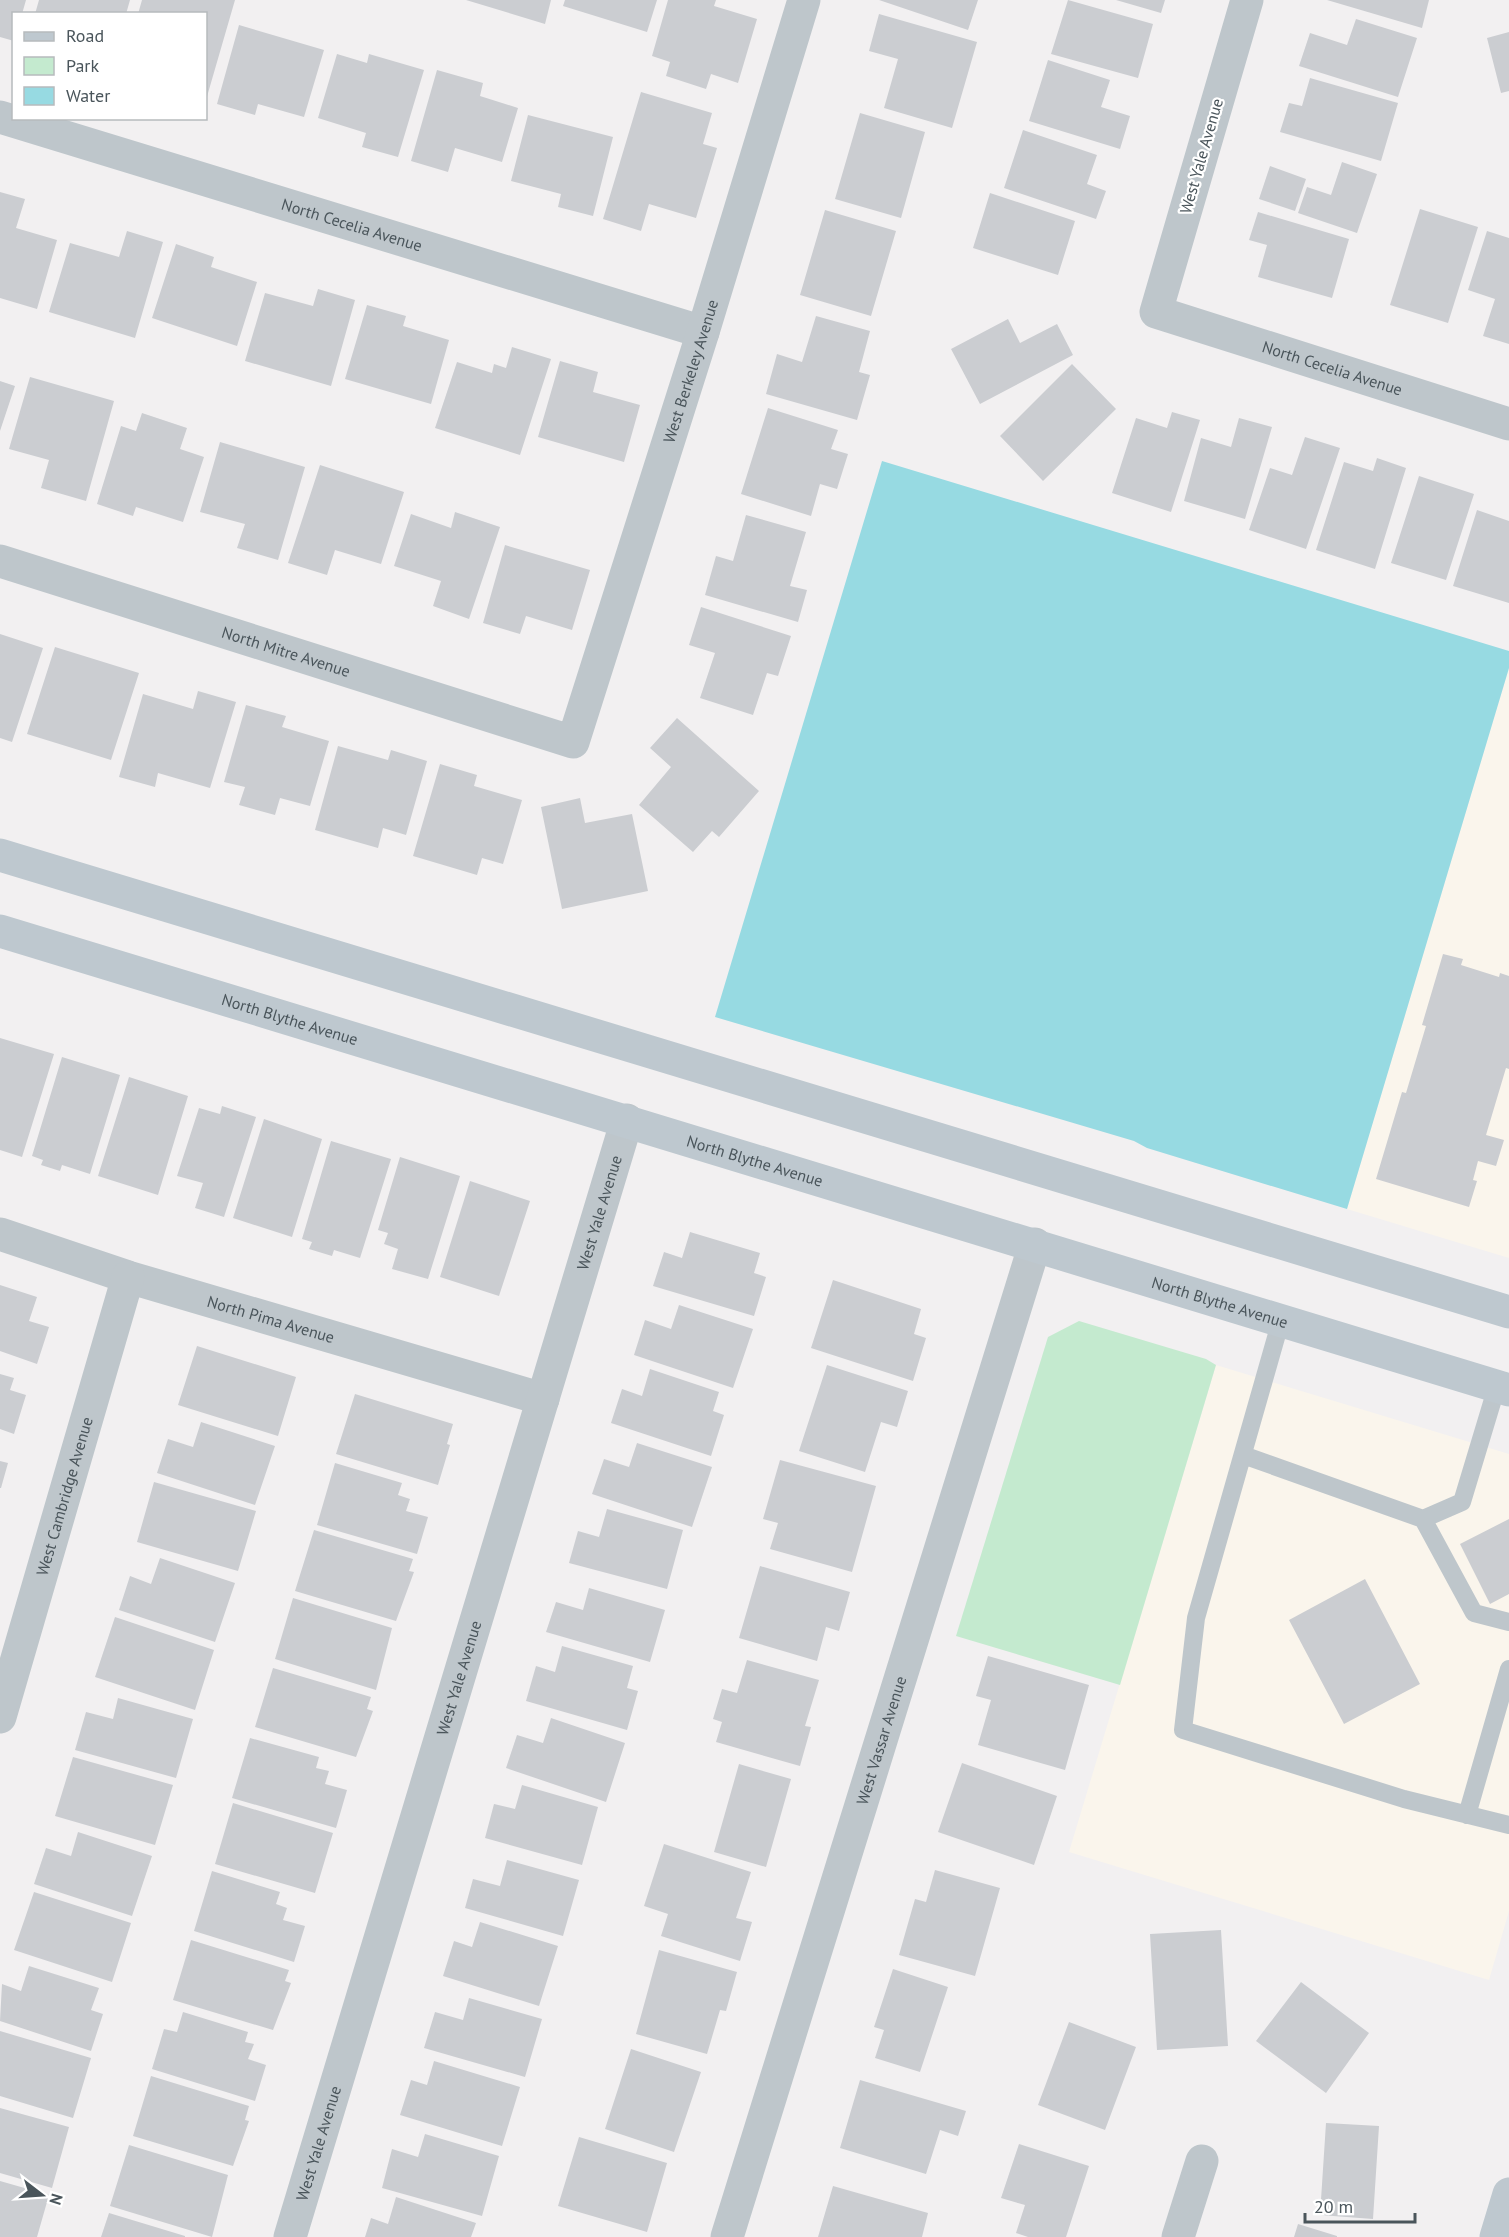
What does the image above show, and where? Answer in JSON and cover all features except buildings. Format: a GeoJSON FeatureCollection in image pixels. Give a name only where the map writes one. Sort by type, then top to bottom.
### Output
{"type":"FeatureCollection","features":[{"type":"Feature","properties":{"kind":"street","name":"West Berkeley Avenue"},"geometry":{"type":"LineString","coordinates":[[573,742],[703,332],[804,0]]}},
{"type":"Feature","properties":{"kind":"street","name":"West Yale Avenue"},"geometry":{"type":"LineString","coordinates":[[1156,312],[1247,0]]}},
{"type":"Feature","properties":{"kind":"street","name":"North Cecelia Avenue"},"geometry":{"type":"LineString","coordinates":[[0,117],[703,332]]}},
{"type":"Feature","properties":{"kind":"street","name":"North Cecelia Avenue"},"geometry":{"type":"LineString","coordinates":[[1156,312],[1509,424]]}},
{"type":"Feature","properties":{"kind":"street","name":"North Mitre Avenue"},"geometry":{"type":"LineString","coordinates":[[0,561],[573,742]]}},
{"type":"Feature","properties":{"kind":"street"},"geometry":{"type":"LineString","coordinates":[[0,855],[1509,1312]]}},
{"type":"Feature","properties":{"kind":"street","name":"North Blythe Avenue"},"geometry":{"type":"LineString","coordinates":[[0,931],[1503,1388]]}},
{"type":"Feature","properties":{"kind":"street","name":"West Yale Avenue"},"geometry":{"type":"LineString","coordinates":[[290,2237],[627,1120]]}},
{"type":"Feature","properties":{"kind":"street","name":"North Pima Avenue"},"geometry":{"type":"LineString","coordinates":[[0,1234],[128,1277],[543,1399]]}},
{"type":"Feature","properties":{"kind":"street","name":"West Vassar Avenue"},"geometry":{"type":"LineString","coordinates":[[727,2237],[1035,1244]]}},
{"type":"Feature","properties":{"kind":"street","name":"West Cambridge Avenue"},"geometry":{"type":"LineString","coordinates":[[0,1717],[128,1277]]}},
{"type":"Feature","properties":{"kind":"street"},"geometry":{"type":"LineString","coordinates":[[1178,2237],[1202,2162]]}},
{"type":"Feature","properties":{"kind":"street"},"geometry":{"type":"LineString","coordinates":[[1496,2237],[1509,2194]]}},
{"type":"Feature","properties":{"kind":"lane"},"geometry":{"type":"LineString","coordinates":[[1281,1320],[1196,1618],[1183,1730],[1404,1799],[1509,1825]]}},
{"type":"Feature","properties":{"kind":"lane"},"geometry":{"type":"LineString","coordinates":[[1422,1519],[1462,1502],[1503,1388]]}},
{"type":"Feature","properties":{"kind":"lane"},"geometry":{"type":"LineString","coordinates":[[1243,1455],[1422,1519],[1474,1612],[1509,1622]]}},
{"type":"Feature","properties":{"kind":"lane"},"geometry":{"type":"LineString","coordinates":[[1467,1815],[1509,1669]]}},
{"type":"Feature","properties":{"kind":"shaded area"},"geometry":{"type":"Polygon","coordinates":[[[1509,668],[1509,1258],[1347,1209],[1509,668]]]}},
{"type":"Feature","properties":{"kind":"shaded area"},"geometry":{"type":"Polygon","coordinates":[[[1216,1365],[1509,1454],[1509,1911],[1489,1980],[1069,1852],[1216,1365]]]}},
{"type":"Feature","properties":{"kind":"green space"},"geometry":{"type":"Polygon","coordinates":[[[1079,1321],[1206,1359],[1216,1365],[1120,1685],[956,1636],[1048,1337],[1079,1321]]]}},
{"type":"Feature","properties":{"kind":"water"},"geometry":{"type":"Polygon","coordinates":[[[882,461],[1509,651],[1509,668],[1347,1209],[1147,1148],[1134,1141],[715,1017],[882,461]]]}}]}
